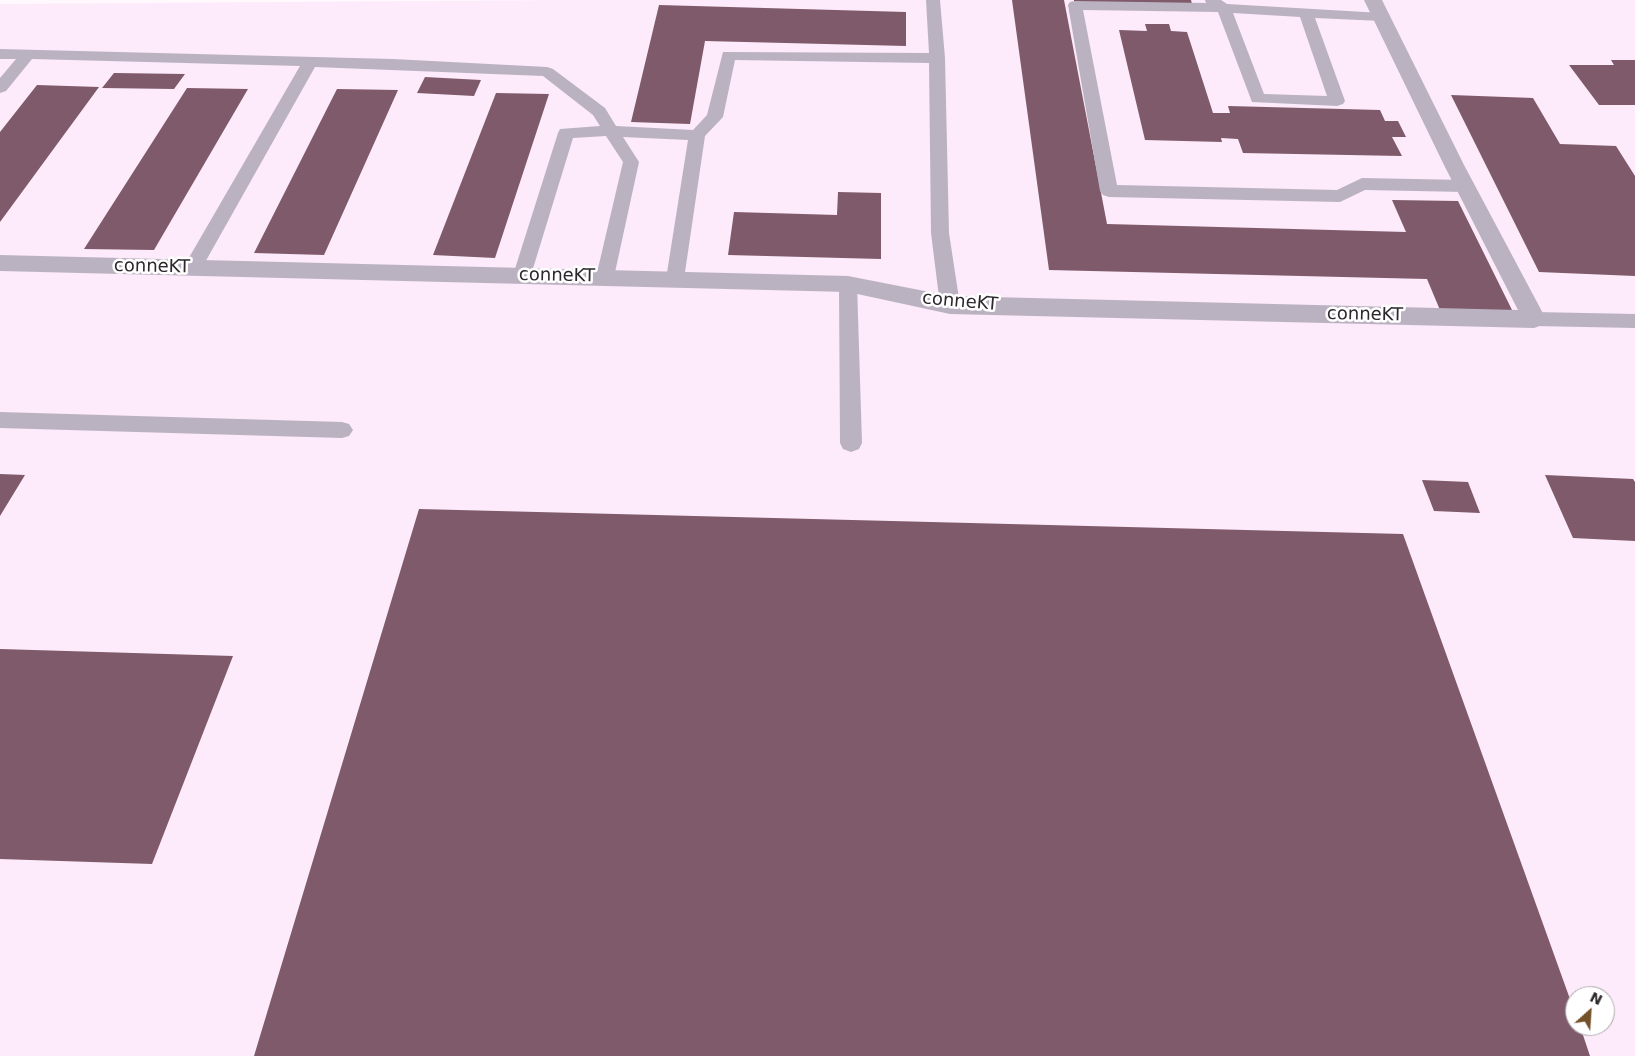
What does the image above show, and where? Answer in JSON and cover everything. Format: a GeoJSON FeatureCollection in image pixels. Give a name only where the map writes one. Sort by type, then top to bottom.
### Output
{"type":"FeatureCollection","features":[{"type":"Feature","properties":{"kind":"street"},"geometry":{"type":"LineString","coordinates":[[1378,9],[1465,186],[1534,319]]}},
{"type":"Feature","properties":{"kind":"street","name":"conneKT"},"geometry":{"type":"LineString","coordinates":[[0,263],[848,284],[950,305],[1534,319]]}},
{"type":"Feature","properties":{"kind":"lane"},"geometry":{"type":"LineString","coordinates":[[933,0],[937,58],[940,233],[950,305]]}},
{"type":"Feature","properties":{"kind":"lane"},"geometry":{"type":"LineString","coordinates":[[1217,4],[1258,99],[1337,101],[1306,14]]}},
{"type":"Feature","properties":{"kind":"lane"},"geometry":{"type":"LineString","coordinates":[[1378,9],[1306,14],[1217,4],[1075,5],[1109,191],[1340,196],[1362,184],[1465,186]]}},
{"type":"Feature","properties":{"kind":"lane"},"geometry":{"type":"LineString","coordinates":[[0,54],[393,64],[547,72],[599,112],[631,162],[605,277]]}},
{"type":"Feature","properties":{"kind":"lane"},"geometry":{"type":"LineString","coordinates":[[0,88],[28,54]]}},
{"type":"Feature","properties":{"kind":"lane"},"geometry":{"type":"LineString","coordinates":[[675,279],[696,135],[715,117],[728,55],[937,58]]}},
{"type":"Feature","properties":{"kind":"lane"},"geometry":{"type":"LineString","coordinates":[[192,268],[310,62]]}},
{"type":"Feature","properties":{"kind":"lane"},"geometry":{"type":"LineString","coordinates":[[522,275],[566,134],[611,131],[696,135]]}},
{"type":"Feature","properties":{"kind":"lane"},"geometry":{"type":"LineString","coordinates":[[848,284],[851,443]]}},
{"type":"Feature","properties":{"kind":"lane"},"geometry":{"type":"LineString","coordinates":[[1534,319],[1635,322]]}},
{"type":"Feature","properties":{"kind":"lane"},"geometry":{"type":"LineString","coordinates":[[0,420],[342,430]]}},
{"type":"Feature","properties":{"kind":"shaded area"},"geometry":{"type":"Polygon","coordinates":[[[574,0],[1635,0],[1635,1056],[0,1056],[0,4],[574,0]]]}},
{"type":"Feature","properties":{"kind":"building"},"geometry":{"type":"Polygon","coordinates":[[[1012,0],[1064,0],[1107,224],[1406,232],[1392,200],[1458,201],[1513,312],[1440,310],[1427,279],[1049,270],[1012,0]]]}},
{"type":"Feature","properties":{"kind":"building"},"geometry":{"type":"Polygon","coordinates":[[[1074,0],[1191,0],[1192,4],[1074,2],[1074,0]]]}},
{"type":"Feature","properties":{"kind":"building"},"geometry":{"type":"Polygon","coordinates":[[[659,5],[906,12],[906,46],[705,41],[690,124],[631,122],[659,5]]]}},
{"type":"Feature","properties":{"kind":"building"},"geometry":{"type":"Polygon","coordinates":[[[1145,24],[1169,24],[1171,31],[1187,32],[1213,113],[1230,113],[1228,106],[1380,110],[1385,121],[1398,121],[1406,137],[1392,137],[1402,156],[1243,153],[1238,139],[1221,138],[1222,142],[1145,140],[1119,30],[1147,31],[1145,24]]]}},
{"type":"Feature","properties":{"kind":"building"},"geometry":{"type":"Polygon","coordinates":[[[1611,60],[1635,60],[1635,105],[1599,105],[1569,65],[1614,65],[1611,60]]]}},
{"type":"Feature","properties":{"kind":"building"},"geometry":{"type":"Polygon","coordinates":[[[114,73],[185,74],[174,89],[102,88],[114,73]]]}},
{"type":"Feature","properties":{"kind":"building"},"geometry":{"type":"Polygon","coordinates":[[[425,77],[481,80],[474,96],[417,93],[425,77]]]}},
{"type":"Feature","properties":{"kind":"building"},"geometry":{"type":"Polygon","coordinates":[[[37,85],[99,87],[0,222],[0,132],[37,85]]]}},
{"type":"Feature","properties":{"kind":"building"},"geometry":{"type":"Polygon","coordinates":[[[187,88],[248,89],[154,250],[84,249],[187,88]]]}},
{"type":"Feature","properties":{"kind":"building"},"geometry":{"type":"Polygon","coordinates":[[[337,89],[398,90],[324,255],[254,253],[337,89]]]}},
{"type":"Feature","properties":{"kind":"building"},"geometry":{"type":"Polygon","coordinates":[[[496,93],[549,94],[495,258],[433,255],[496,93]]]}},
{"type":"Feature","properties":{"kind":"building"},"geometry":{"type":"Polygon","coordinates":[[[1451,95],[1533,98],[1560,144],[1616,146],[1635,176],[1635,276],[1539,272],[1451,95]]]}},
{"type":"Feature","properties":{"kind":"building"},"geometry":{"type":"Polygon","coordinates":[[[838,192],[881,193],[881,259],[728,255],[734,212],[837,215],[838,192]]]}},
{"type":"Feature","properties":{"kind":"building"},"geometry":{"type":"Polygon","coordinates":[[[0,474],[25,475],[0,516],[0,474]]]}},
{"type":"Feature","properties":{"kind":"building"},"geometry":{"type":"Polygon","coordinates":[[[1545,475],[1633,479],[1635,482],[1635,541],[1573,538],[1545,475]]]}},
{"type":"Feature","properties":{"kind":"building"},"geometry":{"type":"Polygon","coordinates":[[[1422,480],[1468,482],[1480,513],[1434,511],[1422,480]]]}},
{"type":"Feature","properties":{"kind":"building"},"geometry":{"type":"Polygon","coordinates":[[[419,509],[1403,534],[1565,986],[1565,1036],[1583,1036],[1590,1056],[254,1056],[419,509]]]}},
{"type":"Feature","properties":{"kind":"building"},"geometry":{"type":"Polygon","coordinates":[[[0,649],[233,656],[152,864],[0,859],[0,649]]]}}]}
